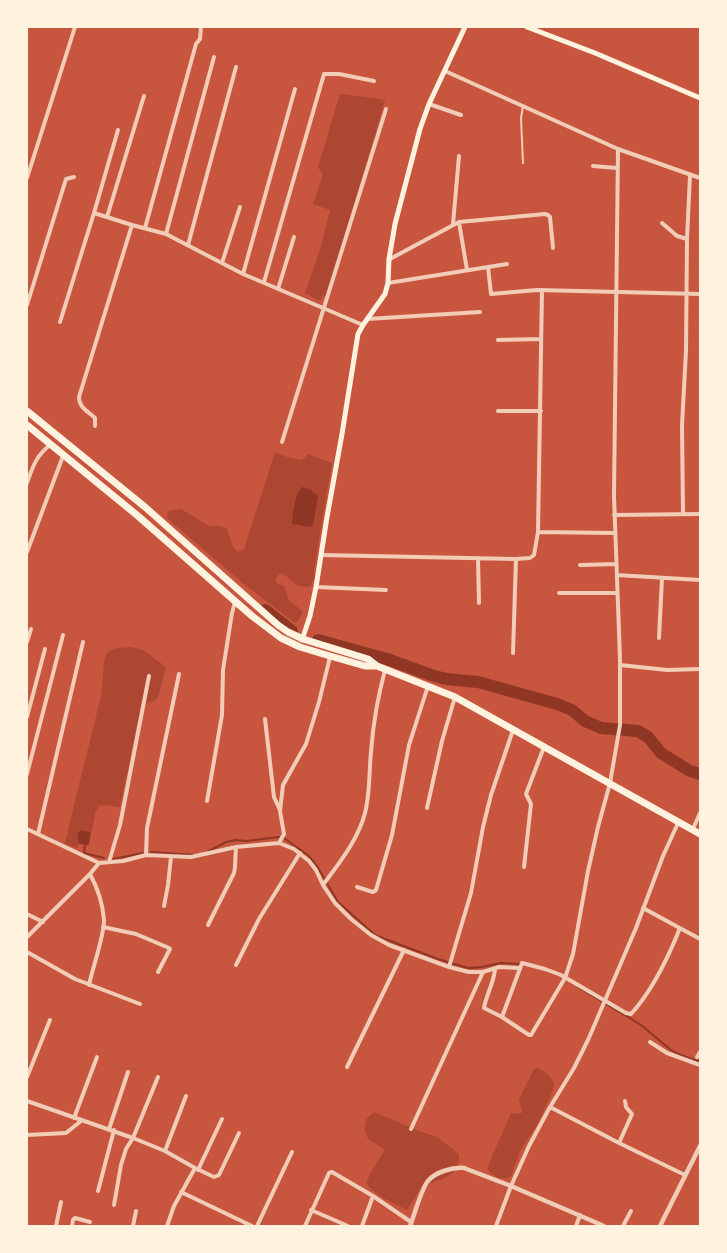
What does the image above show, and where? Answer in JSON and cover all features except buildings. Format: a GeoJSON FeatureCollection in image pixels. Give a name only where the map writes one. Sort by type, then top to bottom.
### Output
{"type":"FeatureCollection","features":[{"type":"Feature","properties":{"kind":"highway"},"geometry":{"type":"LineString","coordinates":[[27,411],[145,507],[288,632],[303,639],[368,659],[381,667],[455,698],[700,834]]}},
{"type":"Feature","properties":{"kind":"highway"},"geometry":{"type":"LineString","coordinates":[[27,425],[138,516],[279,637],[300,647],[330,656],[366,666],[381,667]]}},
{"type":"Feature","properties":{"kind":"main road"},"geometry":{"type":"LineString","coordinates":[[300,647],[308,625],[316,587],[358,334],[385,294],[395,224],[420,129],[444,70],[465,27]]}},
{"type":"Feature","properties":{"kind":"main road"},"geometry":{"type":"LineString","coordinates":[[527,27],[700,98]]}},
{"type":"Feature","properties":{"kind":"street"},"geometry":{"type":"LineString","coordinates":[[27,178],[75,27]]}},
{"type":"Feature","properties":{"kind":"street"},"geometry":{"type":"LineString","coordinates":[[145,228],[196,44],[200,39],[201,27]]}},
{"type":"Feature","properties":{"kind":"street"},"geometry":{"type":"LineString","coordinates":[[166,234],[214,57]]}},
{"type":"Feature","properties":{"kind":"street"},"geometry":{"type":"LineString","coordinates":[[188,245],[236,67]]}},
{"type":"Feature","properties":{"kind":"street"},"geometry":{"type":"LineString","coordinates":[[444,70],[618,149],[700,178]]}},
{"type":"Feature","properties":{"kind":"street"},"geometry":{"type":"LineString","coordinates":[[264,282],[324,74],[339,74],[374,81]]}},
{"type":"Feature","properties":{"kind":"street"},"geometry":{"type":"LineString","coordinates":[[243,274],[295,89]]}},
{"type":"Feature","properties":{"kind":"street"},"geometry":{"type":"LineString","coordinates":[[107,217],[144,96]]}},
{"type":"Feature","properties":{"kind":"street"},"geometry":{"type":"LineString","coordinates":[[429,104],[461,115]]}},
{"type":"Feature","properties":{"kind":"street"},"geometry":{"type":"LineString","coordinates":[[282,442],[386,109]]}},
{"type":"Feature","properties":{"kind":"street"},"geometry":{"type":"LineString","coordinates":[[60,322],[118,130]]}},
{"type":"Feature","properties":{"kind":"street"},"geometry":{"type":"LineString","coordinates":[[495,969],[484,1008],[531,1035],[564,979],[574,950],[588,871],[619,735],[620,665],[614,515],[618,149]]}},
{"type":"Feature","properties":{"kind":"street"},"geometry":{"type":"LineString","coordinates":[[453,224],[459,156]]}},
{"type":"Feature","properties":{"kind":"street"},"geometry":{"type":"LineString","coordinates":[[593,166],[617,168]]}},
{"type":"Feature","properties":{"kind":"street"},"geometry":{"type":"LineString","coordinates":[[683,514],[682,425],[690,174]]}},
{"type":"Feature","properties":{"kind":"street"},"geometry":{"type":"LineString","coordinates":[[27,305],[66,179],[74,177]]}},
{"type":"Feature","properties":{"kind":"street"},"geometry":{"type":"LineString","coordinates":[[222,264],[240,207]]}},
{"type":"Feature","properties":{"kind":"street"},"geometry":{"type":"LineString","coordinates":[[94,213],[166,234],[243,274],[364,322],[480,312]]}},
{"type":"Feature","properties":{"kind":"street"},"geometry":{"type":"LineString","coordinates":[[389,259],[459,222],[548,215],[553,248]]}},
{"type":"Feature","properties":{"kind":"street"},"geometry":{"type":"LineString","coordinates":[[459,222],[467,270]]}},
{"type":"Feature","properties":{"kind":"street"},"geometry":{"type":"LineString","coordinates":[[662,223],[677,236],[687,239]]}},
{"type":"Feature","properties":{"kind":"street"},"geometry":{"type":"LineString","coordinates":[[95,426],[94,418],[79,403],[132,225]]}},
{"type":"Feature","properties":{"kind":"street"},"geometry":{"type":"LineString","coordinates":[[278,289],[294,237]]}},
{"type":"Feature","properties":{"kind":"street"},"geometry":{"type":"LineString","coordinates":[[388,283],[507,264]]}},
{"type":"Feature","properties":{"kind":"street"},"geometry":{"type":"LineString","coordinates":[[488,267],[491,294],[542,290],[700,294]]}},
{"type":"Feature","properties":{"kind":"street"},"geometry":{"type":"LineString","coordinates":[[321,555],[516,559],[530,558],[534,555],[538,532],[542,290]]}},
{"type":"Feature","properties":{"kind":"street"},"geometry":{"type":"LineString","coordinates":[[498,340],[541,339]]}},
{"type":"Feature","properties":{"kind":"street"},"geometry":{"type":"LineString","coordinates":[[498,411],[541,411]]}},
{"type":"Feature","properties":{"kind":"street"},"geometry":{"type":"LineString","coordinates":[[27,483],[36,459],[51,445]]}},
{"type":"Feature","properties":{"kind":"street"},"geometry":{"type":"LineString","coordinates":[[27,552],[63,455]]}},
{"type":"Feature","properties":{"kind":"street"},"geometry":{"type":"LineString","coordinates":[[614,515],[700,514]]}},
{"type":"Feature","properties":{"kind":"street"},"geometry":{"type":"LineString","coordinates":[[538,532],[615,533]]}},
{"type":"Feature","properties":{"kind":"street"},"geometry":{"type":"LineString","coordinates":[[478,558],[478,603]]}},
{"type":"Feature","properties":{"kind":"street"},"geometry":{"type":"LineString","coordinates":[[513,652],[516,559]]}},
{"type":"Feature","properties":{"kind":"street"},"geometry":{"type":"LineString","coordinates":[[580,565],[616,564]]}},
{"type":"Feature","properties":{"kind":"street"},"geometry":{"type":"LineString","coordinates":[[617,575],[700,580]]}},
{"type":"Feature","properties":{"kind":"street"},"geometry":{"type":"LineString","coordinates":[[659,638],[662,578]]}},
{"type":"Feature","properties":{"kind":"street"},"geometry":{"type":"LineString","coordinates":[[316,587],[386,590]]}},
{"type":"Feature","properties":{"kind":"street"},"geometry":{"type":"LineString","coordinates":[[559,593],[617,593]]}},
{"type":"Feature","properties":{"kind":"street"},"geometry":{"type":"LineString","coordinates":[[207,801],[222,715],[223,670],[232,613],[236,602]]}},
{"type":"Feature","properties":{"kind":"street"},"geometry":{"type":"LineString","coordinates":[[27,642],[31,629]]}},
{"type":"Feature","properties":{"kind":"street"},"geometry":{"type":"LineString","coordinates":[[27,774],[63,635]]}},
{"type":"Feature","properties":{"kind":"street"},"geometry":{"type":"LineString","coordinates":[[38,834],[83,642]]}},
{"type":"Feature","properties":{"kind":"street"},"geometry":{"type":"LineString","coordinates":[[27,717],[45,649]]}},
{"type":"Feature","properties":{"kind":"street"},"geometry":{"type":"LineString","coordinates":[[280,811],[283,785],[306,744],[330,656]]}},
{"type":"Feature","properties":{"kind":"street"},"geometry":{"type":"LineString","coordinates":[[620,665],[667,670],[700,669]]}},
{"type":"Feature","properties":{"kind":"street"},"geometry":{"type":"LineString","coordinates":[[325,882],[348,850],[365,812],[381,685],[381,667]]}},
{"type":"Feature","properties":{"kind":"street"},"geometry":{"type":"LineString","coordinates":[[146,855],[147,828],[179,674]]}},
{"type":"Feature","properties":{"kind":"street"},"geometry":{"type":"LineString","coordinates":[[109,862],[120,825],[149,676]]}},
{"type":"Feature","properties":{"kind":"street"},"geometry":{"type":"LineString","coordinates":[[357,887],[373,892],[376,890],[392,835],[409,744],[428,686]]}},
{"type":"Feature","properties":{"kind":"street"},"geometry":{"type":"LineString","coordinates":[[427,808],[442,741],[455,698]]}},
{"type":"Feature","properties":{"kind":"street"},"geometry":{"type":"LineString","coordinates":[[265,719],[274,797],[280,811],[284,834],[279,842]]}},
{"type":"Feature","properties":{"kind":"street"},"geometry":{"type":"LineString","coordinates":[[449,966],[471,893],[491,795],[513,730]]}},
{"type":"Feature","properties":{"kind":"street"},"geometry":{"type":"LineString","coordinates":[[524,867],[531,804],[526,794],[544,747]]}},
{"type":"Feature","properties":{"kind":"street"},"geometry":{"type":"LineString","coordinates":[[692,830],[700,813]]}},
{"type":"Feature","properties":{"kind":"street"},"geometry":{"type":"LineString","coordinates":[[496,1226],[511,1186],[549,1107],[579,1059],[679,822]]}},
{"type":"Feature","properties":{"kind":"street"},"geometry":{"type":"LineString","coordinates":[[27,829],[99,863],[133,860],[146,855],[191,857],[236,847],[279,842],[300,853],[325,882],[342,910],[365,932],[389,945],[469,972],[520,966],[522,963],[545,969],[604,1003],[631,1014],[654,983],[680,927]]}},
{"type":"Feature","properties":{"kind":"street"},"geometry":{"type":"LineString","coordinates":[[207,925],[234,873],[236,847]]}},
{"type":"Feature","properties":{"kind":"street"},"geometry":{"type":"LineString","coordinates":[[236,965],[259,919],[300,853]]}},
{"type":"Feature","properties":{"kind":"street"},"geometry":{"type":"LineString","coordinates":[[164,906],[171,857]]}},
{"type":"Feature","properties":{"kind":"street"},"geometry":{"type":"LineString","coordinates":[[27,937],[99,863]]}},
{"type":"Feature","properties":{"kind":"street"},"geometry":{"type":"LineString","coordinates":[[89,984],[103,927],[103,912],[95,883],[90,874]]}},
{"type":"Feature","properties":{"kind":"street"},"geometry":{"type":"LineString","coordinates":[[644,908],[700,939]]}},
{"type":"Feature","properties":{"kind":"street"},"geometry":{"type":"LineString","coordinates":[[27,914],[43,922]]}},
{"type":"Feature","properties":{"kind":"street"},"geometry":{"type":"LineString","coordinates":[[103,927],[136,934],[170,948],[158,972]]}},
{"type":"Feature","properties":{"kind":"street"},"geometry":{"type":"LineString","coordinates":[[347,1067],[404,950]]}},
{"type":"Feature","properties":{"kind":"street"},"geometry":{"type":"LineString","coordinates":[[27,952],[75,979],[140,1004]]}},
{"type":"Feature","properties":{"kind":"street"},"geometry":{"type":"LineString","coordinates":[[502,1017],[520,966]]}},
{"type":"Feature","properties":{"kind":"street"},"geometry":{"type":"LineString","coordinates":[[411,1129],[483,972]]}},
{"type":"Feature","properties":{"kind":"street"},"geometry":{"type":"LineString","coordinates":[[27,1077],[50,1020]]}},
{"type":"Feature","properties":{"kind":"street"},"geometry":{"type":"LineString","coordinates":[[650,1042],[667,1053],[700,1065]]}},
{"type":"Feature","properties":{"kind":"street"},"geometry":{"type":"LineString","coordinates":[[74,1118],[97,1057]]}},
{"type":"Feature","properties":{"kind":"street"},"geometry":{"type":"LineString","coordinates":[[98,1191],[111,1130],[128,1072]]}},
{"type":"Feature","properties":{"kind":"street"},"geometry":{"type":"LineString","coordinates":[[114,1205],[126,1149],[133,1138],[158,1077]]}},
{"type":"Feature","properties":{"kind":"street"},"geometry":{"type":"LineString","coordinates":[[165,1151],[186,1096]]}},
{"type":"Feature","properties":{"kind":"street"},"geometry":{"type":"LineString","coordinates":[[27,1101],[165,1151],[214,1177],[217,1177],[239,1133]]}},
{"type":"Feature","properties":{"kind":"street"},"geometry":{"type":"LineString","coordinates":[[619,1143],[632,1114],[626,1107],[625,1101]]}},
{"type":"Feature","properties":{"kind":"street"},"geometry":{"type":"LineString","coordinates":[[549,1107],[685,1175]]}},
{"type":"Feature","properties":{"kind":"street"},"geometry":{"type":"LineString","coordinates":[[167,1226],[181,1192],[196,1169],[222,1119]]}},
{"type":"Feature","properties":{"kind":"street"},"geometry":{"type":"LineString","coordinates":[[27,1135],[64,1134],[81,1121]]}},
{"type":"Feature","properties":{"kind":"street"},"geometry":{"type":"LineString","coordinates":[[660,1226],[700,1146]]}},
{"type":"Feature","properties":{"kind":"street"},"geometry":{"type":"LineString","coordinates":[[257,1226],[292,1152]]}},
{"type":"Feature","properties":{"kind":"street"},"geometry":{"type":"LineString","coordinates":[[305,1226],[329,1173],[332,1172],[374,1196],[411,1224],[427,1181],[450,1168],[464,1168],[604,1226]]}},
{"type":"Feature","properties":{"kind":"street"},"geometry":{"type":"LineString","coordinates":[[181,1192],[252,1226]]}},
{"type":"Feature","properties":{"kind":"street"},"geometry":{"type":"LineString","coordinates":[[362,1226],[374,1196]]}},
{"type":"Feature","properties":{"kind":"street"},"geometry":{"type":"LineString","coordinates":[[56,1226],[62,1202]]}},
{"type":"Feature","properties":{"kind":"street"},"geometry":{"type":"LineString","coordinates":[[311,1210],[348,1226]]}},
{"type":"Feature","properties":{"kind":"street"},"geometry":{"type":"LineString","coordinates":[[133,1226],[136,1211]]}},
{"type":"Feature","properties":{"kind":"street"},"geometry":{"type":"LineString","coordinates":[[623,1226],[631,1211]]}},
{"type":"Feature","properties":{"kind":"street"},"geometry":{"type":"LineString","coordinates":[[576,1226],[581,1215]]}},
{"type":"Feature","properties":{"kind":"street"},"geometry":{"type":"LineString","coordinates":[[72,1226],[75,1218],[90,1222]]}},
{"type":"Feature","properties":{"kind":"lane"},"geometry":{"type":"LineString","coordinates":[[523,106],[521,118],[524,163]]}},
{"type":"Feature","properties":{"kind":"shaded area"},"geometry":{"type":"Polygon","coordinates":[[[340,94],[385,101],[326,297],[323,295],[320,301],[305,293],[320,250],[330,210],[313,204],[323,175],[318,167],[340,94]]]}},
{"type":"Feature","properties":{"kind":"shaded area"},"geometry":{"type":"Polygon","coordinates":[[[275,452],[302,460],[308,454],[332,463],[314,570],[315,576],[311,586],[297,585],[282,573],[276,578],[276,583],[284,586],[289,600],[303,612],[295,623],[245,585],[167,518],[168,511],[181,509],[209,526],[221,526],[227,529],[233,547],[238,552],[244,549],[275,452]],[[297,495],[292,521],[298,526],[307,527],[297,495]]]}},
{"type":"Feature","properties":{"kind":"shaded area"},"geometry":{"type":"Polygon","coordinates":[[[302,487],[318,496],[313,526],[292,524],[293,509],[302,487]]]}},
{"type":"Feature","properties":{"kind":"shaded area"},"geometry":{"type":"Polygon","coordinates":[[[131,647],[143,650],[166,667],[159,695],[156,700],[141,705],[120,807],[99,806],[92,832],[81,830],[77,833],[79,844],[77,848],[65,844],[101,696],[105,658],[108,652],[117,648],[131,647]]]}},
{"type":"Feature","properties":{"kind":"shaded area"},"geometry":{"type":"Polygon","coordinates":[[[81,830],[91,832],[89,845],[79,844],[77,833],[81,830]]]}},
{"type":"Feature","properties":{"kind":"shaded area"},"geometry":{"type":"Polygon","coordinates":[[[537,1068],[550,1076],[554,1086],[553,1090],[538,1123],[520,1151],[511,1176],[498,1177],[487,1168],[511,1113],[520,1114],[522,1112],[519,1099],[534,1069],[537,1068]]]}},
{"type":"Feature","properties":{"kind":"shaded area"},"geometry":{"type":"Polygon","coordinates":[[[374,1112],[437,1137],[459,1154],[459,1162],[452,1173],[422,1186],[407,1210],[379,1195],[367,1184],[369,1175],[384,1150],[370,1140],[365,1132],[367,1119],[374,1112]]]}},
{"type":"Feature","properties":{"kind":"waterway"},"geometry":{"type":"LineString","coordinates":[[265,610],[292,631]]}},
{"type":"Feature","properties":{"kind":"waterway"},"geometry":{"type":"LineString","coordinates":[[318,640],[387,659],[431,675],[478,682],[557,704],[572,710],[585,721],[601,728],[638,731],[648,737],[661,753],[690,771],[700,774]]}},
{"type":"Feature","properties":{"kind":"waterway"},"geometry":{"type":"LineString","coordinates":[[207,852],[226,842],[236,840],[284,838],[309,856],[338,902],[375,935],[468,968],[501,963],[520,964]]}},
{"type":"Feature","properties":{"kind":"waterway"},"geometry":{"type":"LineString","coordinates":[[85,844],[84,853],[104,858]]}},
{"type":"Feature","properties":{"kind":"waterway"},"geometry":{"type":"LineString","coordinates":[[151,852],[193,855]]}},
{"type":"Feature","properties":{"kind":"waterway"},"geometry":{"type":"LineString","coordinates":[[113,859],[143,853]]}},
{"type":"Feature","properties":{"kind":"waterway"},"geometry":{"type":"LineString","coordinates":[[578,987],[641,1025],[671,1050],[700,1062]]}}]}
